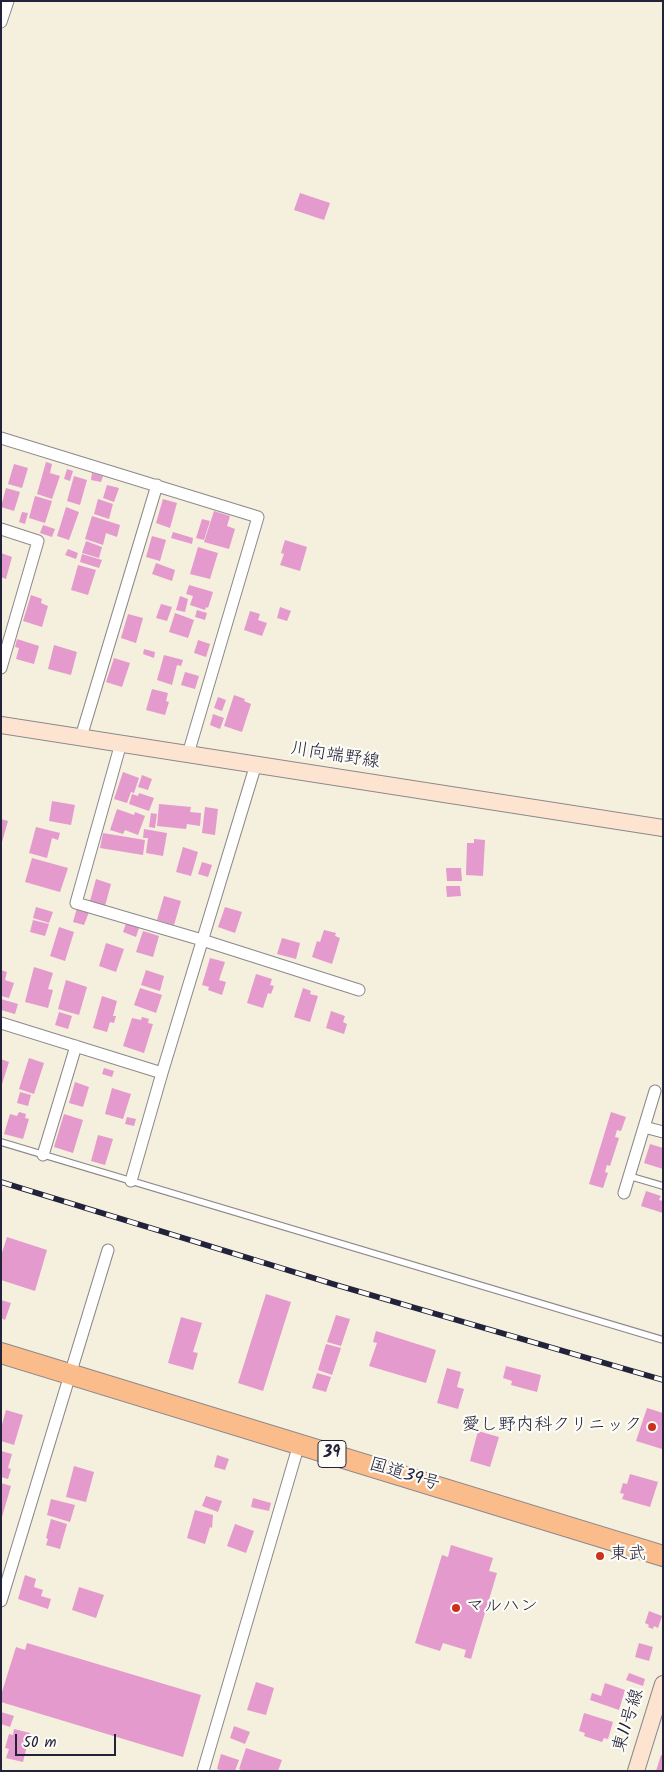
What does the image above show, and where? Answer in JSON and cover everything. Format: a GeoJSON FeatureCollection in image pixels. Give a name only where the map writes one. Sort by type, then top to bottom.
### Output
{"type":"FeatureCollection","features":[{"type":"Feature","properties":{"kind":"highway","name":"国道39号"},"geometry":{"type":"LineString","coordinates":[[1,1353],[663,1556]]}},
{"type":"Feature","properties":{"kind":"main road","name":"川向端野線"},"geometry":{"type":"LineString","coordinates":[[1,724],[663,828]]}},
{"type":"Feature","properties":{"kind":"main road","name":"東11号線"},"geometry":{"type":"LineString","coordinates":[[636,1771],[663,1684]]}},
{"type":"Feature","properties":{"kind":"street"},"geometry":{"type":"LineString","coordinates":[[1,22],[8,1]]}},
{"type":"Feature","properties":{"kind":"street"},"geometry":{"type":"LineString","coordinates":[[1,438],[258,517],[188,754]]}},
{"type":"Feature","properties":{"kind":"street"},"geometry":{"type":"LineString","coordinates":[[82,737],[157,485]]}},
{"type":"Feature","properties":{"kind":"street"},"geometry":{"type":"LineString","coordinates":[[1,530],[38,540],[5,638],[1,668]]}},
{"type":"Feature","properties":{"kind":"street"},"geometry":{"type":"LineString","coordinates":[[121,743],[76,903],[202,940],[359,990]]}},
{"type":"Feature","properties":{"kind":"street"},"geometry":{"type":"LineString","coordinates":[[131,1181],[162,1072],[256,764]]}},
{"type":"Feature","properties":{"kind":"street"},"geometry":{"type":"LineString","coordinates":[[1,1022],[162,1072]]}},
{"type":"Feature","properties":{"kind":"street"},"geometry":{"type":"LineString","coordinates":[[43,1155],[76,1046]]}},
{"type":"Feature","properties":{"kind":"street"},"geometry":{"type":"LineString","coordinates":[[624,1193],[655,1091]]}},
{"type":"Feature","properties":{"kind":"street"},"geometry":{"type":"LineString","coordinates":[[644,1127],[663,1132]]}},
{"type":"Feature","properties":{"kind":"street"},"geometry":{"type":"LineString","coordinates":[[1,1601],[108,1250]]}},
{"type":"Feature","properties":{"kind":"street"},"geometry":{"type":"LineString","coordinates":[[203,1771],[299,1444]]}},
{"type":"Feature","properties":{"kind":"lane"},"geometry":{"type":"LineString","coordinates":[[1,1142],[663,1340]]}},
{"type":"Feature","properties":{"kind":"lane"},"geometry":{"type":"LineString","coordinates":[[629,1176],[663,1186]]}},
{"type":"Feature","properties":{"kind":"building"},"geometry":{"type":"Polygon","coordinates":[[[300,193],[330,203],[324,220],[294,210],[300,193]]]}},
{"type":"Feature","properties":{"kind":"building"},"geometry":{"type":"Polygon","coordinates":[[[46,462],[52,464],[50,473],[60,476],[52,499],[37,494],[46,462]]]}},
{"type":"Feature","properties":{"kind":"building"},"geometry":{"type":"Polygon","coordinates":[[[14,464],[28,468],[22,488],[8,484],[14,464]]]}},
{"type":"Feature","properties":{"kind":"building"},"geometry":{"type":"Polygon","coordinates":[[[67,469],[73,471],[70,481],[64,479],[67,469]]]}},
{"type":"Feature","properties":{"kind":"building"},"geometry":{"type":"Polygon","coordinates":[[[92,473],[103,476],[101,482],[91,480],[92,473]]]}},
{"type":"Feature","properties":{"kind":"building"},"geometry":{"type":"Polygon","coordinates":[[[74,476],[87,480],[80,505],[67,501],[74,476]]]}},
{"type":"Feature","properties":{"kind":"building"},"geometry":{"type":"Polygon","coordinates":[[[107,485],[119,488],[114,502],[103,498],[107,485]]]}},
{"type":"Feature","properties":{"kind":"building"},"geometry":{"type":"Polygon","coordinates":[[[6,488],[20,492],[14,511],[1,507],[6,488]]]}},
{"type":"Feature","properties":{"kind":"building"},"geometry":{"type":"Polygon","coordinates":[[[35,496],[52,501],[45,523],[29,518],[35,496]]]}},
{"type":"Feature","properties":{"kind":"building"},"geometry":{"type":"Polygon","coordinates":[[[98,499],[113,504],[109,519],[94,514],[98,499]]]}},
{"type":"Feature","properties":{"kind":"building"},"geometry":{"type":"Polygon","coordinates":[[[163,499],[177,503],[170,528],[156,523],[163,499]]]}},
{"type":"Feature","properties":{"kind":"building"},"geometry":{"type":"Polygon","coordinates":[[[66,507],[79,512],[69,540],[57,536],[66,507]]]}},
{"type":"Feature","properties":{"kind":"building"},"geometry":{"type":"Polygon","coordinates":[[[214,511],[230,516],[227,526],[235,529],[229,549],[204,542],[214,511]]]}},
{"type":"Feature","properties":{"kind":"building"},"geometry":{"type":"Polygon","coordinates":[[[22,512],[28,513],[25,524],[19,522],[22,512]]]}},
{"type":"Feature","properties":{"kind":"building"},"geometry":{"type":"Polygon","coordinates":[[[92,516],[120,525],[117,537],[106,533],[103,545],[85,539],[92,516]]]}},
{"type":"Feature","properties":{"kind":"building"},"geometry":{"type":"Polygon","coordinates":[[[202,519],[210,521],[204,540],[196,538],[202,519]]]}},
{"type":"Feature","properties":{"kind":"building"},"geometry":{"type":"Polygon","coordinates":[[[43,525],[55,529],[52,537],[40,533],[43,525]]]}},
{"type":"Feature","properties":{"kind":"building"},"geometry":{"type":"Polygon","coordinates":[[[173,532],[193,538],[192,544],[171,538],[173,532]]]}},
{"type":"Feature","properties":{"kind":"building"},"geometry":{"type":"Polygon","coordinates":[[[152,536],[166,540],[160,561],[146,557],[152,536]]]}},
{"type":"Feature","properties":{"kind":"building"},"geometry":{"type":"Polygon","coordinates":[[[285,540],[307,547],[300,571],[280,565],[284,554],[281,553],[285,540]]]}},
{"type":"Feature","properties":{"kind":"building"},"geometry":{"type":"Polygon","coordinates":[[[86,541],[102,547],[99,558],[82,553],[86,541]]]}},
{"type":"Feature","properties":{"kind":"building"},"geometry":{"type":"Polygon","coordinates":[[[198,547],[218,553],[210,579],[190,574],[198,547]]]}},
{"type":"Feature","properties":{"kind":"building"},"geometry":{"type":"Polygon","coordinates":[[[68,549],[78,553],[76,559],[65,555],[68,549]]]}},
{"type":"Feature","properties":{"kind":"building"},"geometry":{"type":"Polygon","coordinates":[[[1,553],[12,557],[6,579],[1,577],[1,553]]]}},
{"type":"Feature","properties":{"kind":"building"},"geometry":{"type":"Polygon","coordinates":[[[82,554],[102,560],[99,568],[80,562],[82,554]]]}},
{"type":"Feature","properties":{"kind":"building"},"geometry":{"type":"Polygon","coordinates":[[[156,563],[175,570],[172,581],[152,574],[156,563]]]}},
{"type":"Feature","properties":{"kind":"building"},"geometry":{"type":"Polygon","coordinates":[[[78,565],[96,570],[88,595],[71,590],[78,565]]]}},
{"type":"Feature","properties":{"kind":"building"},"geometry":{"type":"Polygon","coordinates":[[[189,585],[213,592],[208,608],[206,607],[205,610],[190,605],[193,596],[186,594],[189,585]]]}},
{"type":"Feature","properties":{"kind":"building"},"geometry":{"type":"Polygon","coordinates":[[[31,595],[42,599],[41,603],[48,606],[42,627],[23,621],[31,595]]]}},
{"type":"Feature","properties":{"kind":"building"},"geometry":{"type":"Polygon","coordinates":[[[180,596],[188,599],[185,612],[176,610],[180,596]]]}},
{"type":"Feature","properties":{"kind":"building"},"geometry":{"type":"Polygon","coordinates":[[[161,604],[172,607],[167,621],[156,618],[161,604]]]}},
{"type":"Feature","properties":{"kind":"building"},"geometry":{"type":"Polygon","coordinates":[[[280,607],[291,611],[287,621],[277,618],[280,607]]]}},
{"type":"Feature","properties":{"kind":"building"},"geometry":{"type":"Polygon","coordinates":[[[197,610],[207,613],[205,620],[195,617],[197,610]]]}},
{"type":"Feature","properties":{"kind":"building"},"geometry":{"type":"Polygon","coordinates":[[[250,611],[260,614],[258,620],[267,623],[262,636],[244,630],[250,611]]]}},
{"type":"Feature","properties":{"kind":"building"},"geometry":{"type":"Polygon","coordinates":[[[175,613],[194,620],[188,638],[169,632],[175,613]]]}},
{"type":"Feature","properties":{"kind":"building"},"geometry":{"type":"Polygon","coordinates":[[[128,614],[143,618],[136,643],[121,638],[128,614]]]}},
{"type":"Feature","properties":{"kind":"building"},"geometry":{"type":"Polygon","coordinates":[[[17,639],[39,646],[34,664],[16,659],[19,648],[15,647],[17,639]]]}},
{"type":"Feature","properties":{"kind":"building"},"geometry":{"type":"Polygon","coordinates":[[[198,640],[210,644],[206,657],[194,653],[198,640]]]}},
{"type":"Feature","properties":{"kind":"building"},"geometry":{"type":"Polygon","coordinates":[[[54,645],[77,652],[71,675],[48,669],[54,645]]]}},
{"type":"Feature","properties":{"kind":"building"},"geometry":{"type":"Polygon","coordinates":[[[144,649],[155,652],[154,658],[143,654],[144,649]]]}},
{"type":"Feature","properties":{"kind":"building"},"geometry":{"type":"Polygon","coordinates":[[[164,655],[183,660],[181,666],[177,665],[172,685],[157,680],[164,655]]]}},
{"type":"Feature","properties":{"kind":"building"},"geometry":{"type":"Polygon","coordinates":[[[114,658],[130,663],[122,687],[106,682],[114,658]]]}},
{"type":"Feature","properties":{"kind":"building"},"geometry":{"type":"Polygon","coordinates":[[[185,672],[199,676],[195,689],[181,685],[185,672]]]}},
{"type":"Feature","properties":{"kind":"building"},"geometry":{"type":"Polygon","coordinates":[[[152,689],[168,693],[166,701],[169,702],[165,715],[146,710],[152,689]]]}},
{"type":"Feature","properties":{"kind":"building"},"geometry":{"type":"Polygon","coordinates":[[[234,695],[245,699],[244,701],[251,704],[242,732],[224,726],[234,695]]]}},
{"type":"Feature","properties":{"kind":"building"},"geometry":{"type":"Polygon","coordinates":[[[218,697],[226,700],[222,711],[214,708],[218,697]]]}},
{"type":"Feature","properties":{"kind":"building"},"geometry":{"type":"Polygon","coordinates":[[[213,714],[224,718],[220,729],[210,725],[213,714]]]}},
{"type":"Feature","properties":{"kind":"building"},"geometry":{"type":"Polygon","coordinates":[[[123,772],[139,778],[134,793],[131,792],[127,803],[114,799],[123,772]]]}},
{"type":"Feature","properties":{"kind":"building"},"geometry":{"type":"Polygon","coordinates":[[[142,775],[152,779],[148,790],[138,787],[142,775]]]}},
{"type":"Feature","properties":{"kind":"building"},"geometry":{"type":"Polygon","coordinates":[[[139,793],[154,798],[149,811],[129,804],[132,794],[138,796],[139,793]]]}},
{"type":"Feature","properties":{"kind":"building"},"geometry":{"type":"Polygon","coordinates":[[[52,801],[75,805],[71,825],[49,821],[52,801]]]}},
{"type":"Feature","properties":{"kind":"building"},"geometry":{"type":"Polygon","coordinates":[[[159,804],[191,807],[190,812],[201,813],[200,826],[187,824],[186,829],[157,826],[159,804]]]}},
{"type":"Feature","properties":{"kind":"building"},"geometry":{"type":"Polygon","coordinates":[[[205,807],[218,809],[215,835],[202,833],[205,807]]]}},
{"type":"Feature","properties":{"kind":"building"},"geometry":{"type":"Polygon","coordinates":[[[117,809],[134,815],[135,812],[145,816],[138,835],[125,830],[123,834],[110,830],[117,809]]]}},
{"type":"Feature","properties":{"kind":"building"},"geometry":{"type":"Polygon","coordinates":[[[151,813],[157,814],[155,828],[149,827],[151,813]]]}},
{"type":"Feature","properties":{"kind":"building"},"geometry":{"type":"Polygon","coordinates":[[[1,819],[8,821],[2,842],[1,842],[1,819]]]}},
{"type":"Feature","properties":{"kind":"building"},"geometry":{"type":"Polygon","coordinates":[[[36,827],[60,833],[58,840],[52,838],[47,858],[29,853],[36,827]]]}},
{"type":"Feature","properties":{"kind":"building"},"geometry":{"type":"Polygon","coordinates":[[[144,829],[167,833],[163,856],[146,853],[148,838],[143,838],[144,829]]]}},
{"type":"Feature","properties":{"kind":"building"},"geometry":{"type":"Polygon","coordinates":[[[103,833],[145,840],[143,855],[100,848],[103,833]]]}},
{"type":"Feature","properties":{"kind":"building"},"geometry":{"type":"Polygon","coordinates":[[[474,839],[485,840],[483,876],[466,875],[467,843],[474,843],[474,839]]]}},
{"type":"Feature","properties":{"kind":"building"},"geometry":{"type":"Polygon","coordinates":[[[183,847],[198,852],[191,876],[176,872],[183,847]]]}},
{"type":"Feature","properties":{"kind":"building"},"geometry":{"type":"Polygon","coordinates":[[[32,858],[68,868],[60,892],[25,882],[32,858]]]}},
{"type":"Feature","properties":{"kind":"building"},"geometry":{"type":"Polygon","coordinates":[[[202,862],[212,865],[208,877],[198,874],[202,862]]]}},
{"type":"Feature","properties":{"kind":"building"},"geometry":{"type":"Polygon","coordinates":[[[446,868],[461,868],[462,881],[447,881],[446,868]]]}},
{"type":"Feature","properties":{"kind":"building"},"geometry":{"type":"Polygon","coordinates":[[[96,879],[111,884],[105,906],[90,901],[96,879]]]}},
{"type":"Feature","properties":{"kind":"building"},"geometry":{"type":"Polygon","coordinates":[[[446,886],[460,886],[461,896],[447,897],[446,886]]]}},
{"type":"Feature","properties":{"kind":"building"},"geometry":{"type":"Polygon","coordinates":[[[164,896],[181,901],[174,925],[157,920],[164,896]]]}},
{"type":"Feature","properties":{"kind":"building"},"geometry":{"type":"Polygon","coordinates":[[[36,907],[53,912],[49,923],[33,918],[36,907]]]}},
{"type":"Feature","properties":{"kind":"building"},"geometry":{"type":"Polygon","coordinates":[[[225,907],[242,912],[235,933],[218,927],[225,907]]]}},
{"type":"Feature","properties":{"kind":"building"},"geometry":{"type":"Polygon","coordinates":[[[77,908],[89,912],[84,925],[73,922],[77,908]]]}},
{"type":"Feature","properties":{"kind":"building"},"geometry":{"type":"Polygon","coordinates":[[[33,920],[49,924],[45,936],[30,932],[33,920]]]}},
{"type":"Feature","properties":{"kind":"building"},"geometry":{"type":"Polygon","coordinates":[[[126,923],[139,928],[136,937],[123,932],[126,923]]]}},
{"type":"Feature","properties":{"kind":"building"},"geometry":{"type":"Polygon","coordinates":[[[59,927],[74,932],[65,961],[50,956],[59,927]]]}},
{"type":"Feature","properties":{"kind":"building"},"geometry":{"type":"Polygon","coordinates":[[[324,930],[336,933],[335,936],[340,938],[332,964],[312,957],[317,941],[320,942],[324,930]]]}},
{"type":"Feature","properties":{"kind":"building"},"geometry":{"type":"Polygon","coordinates":[[[143,931],[159,936],[153,957],[136,952],[143,931]]]}},
{"type":"Feature","properties":{"kind":"building"},"geometry":{"type":"Polygon","coordinates":[[[282,938],[300,943],[296,959],[277,954],[282,938]]]}},
{"type":"Feature","properties":{"kind":"building"},"geometry":{"type":"Polygon","coordinates":[[[106,943],[124,949],[116,972],[99,966],[106,943]]]}},
{"type":"Feature","properties":{"kind":"building"},"geometry":{"type":"Polygon","coordinates":[[[210,958],[225,962],[219,980],[226,982],[222,995],[208,990],[209,987],[202,985],[210,958]]]}},
{"type":"Feature","properties":{"kind":"building"},"geometry":{"type":"Polygon","coordinates":[[[34,967],[53,973],[48,989],[53,990],[48,1008],[25,1002],[34,967]]]}},
{"type":"Feature","properties":{"kind":"building"},"geometry":{"type":"Polygon","coordinates":[[[1,970],[7,972],[5,980],[14,983],[9,998],[1,996],[1,970]]]}},
{"type":"Feature","properties":{"kind":"building"},"geometry":{"type":"Polygon","coordinates":[[[146,970],[164,976],[160,991],[141,985],[146,970]]]}},
{"type":"Feature","properties":{"kind":"building"},"geometry":{"type":"Polygon","coordinates":[[[256,974],[272,979],[270,985],[274,986],[271,994],[268,993],[263,1008],[247,1003],[256,974]]]}},
{"type":"Feature","properties":{"kind":"building"},"geometry":{"type":"Polygon","coordinates":[[[66,980],[87,987],[79,1015],[58,1009],[66,980]]]}},
{"type":"Feature","properties":{"kind":"building"},"geometry":{"type":"Polygon","coordinates":[[[140,988],[162,995],[156,1013],[134,1005],[140,988]]]}},
{"type":"Feature","properties":{"kind":"building"},"geometry":{"type":"Polygon","coordinates":[[[303,988],[311,991],[310,994],[318,996],[310,1022],[294,1017],[303,988]]]}},
{"type":"Feature","properties":{"kind":"building"},"geometry":{"type":"Polygon","coordinates":[[[102,996],[117,1001],[113,1016],[116,1016],[114,1023],[110,1022],[107,1032],[93,1028],[102,996]]]}},
{"type":"Feature","properties":{"kind":"building"},"geometry":{"type":"Polygon","coordinates":[[[1,999],[18,1004],[15,1014],[1,1010],[1,999]]]}},
{"type":"Feature","properties":{"kind":"building"},"geometry":{"type":"Polygon","coordinates":[[[331,1011],[345,1016],[343,1022],[347,1024],[344,1034],[326,1028],[331,1011]]]}},
{"type":"Feature","properties":{"kind":"building"},"geometry":{"type":"Polygon","coordinates":[[[59,1012],[72,1016],[68,1029],[55,1025],[59,1012]]]}},
{"type":"Feature","properties":{"kind":"building"},"geometry":{"type":"Polygon","coordinates":[[[142,1017],[149,1019],[148,1023],[153,1024],[144,1053],[123,1046],[132,1018],[141,1020],[142,1017]]]}},
{"type":"Feature","properties":{"kind":"building"},"geometry":{"type":"Polygon","coordinates":[[[29,1058],[44,1063],[34,1094],[19,1089],[29,1058]]]}},
{"type":"Feature","properties":{"kind":"building"},"geometry":{"type":"Polygon","coordinates":[[[1,1059],[9,1062],[2,1084],[1,1084],[1,1059]]]}},
{"type":"Feature","properties":{"kind":"building"},"geometry":{"type":"Polygon","coordinates":[[[104,1068],[114,1071],[112,1077],[102,1074],[104,1068]]]}},
{"type":"Feature","properties":{"kind":"building"},"geometry":{"type":"Polygon","coordinates":[[[75,1082],[89,1087],[83,1107],[69,1103],[75,1082]]]}},
{"type":"Feature","properties":{"kind":"building"},"geometry":{"type":"Polygon","coordinates":[[[112,1088],[131,1094],[123,1119],[105,1114],[112,1088]]]}},
{"type":"Feature","properties":{"kind":"building"},"geometry":{"type":"Polygon","coordinates":[[[20,1092],[31,1095],[28,1106],[17,1103],[20,1092]]]}},
{"type":"Feature","properties":{"kind":"building"},"geometry":{"type":"Polygon","coordinates":[[[19,1112],[26,1114],[25,1118],[29,1119],[23,1139],[4,1134],[10,1114],[17,1116],[19,1112]]]}},
{"type":"Feature","properties":{"kind":"building"},"geometry":{"type":"Polygon","coordinates":[[[611,1112],[626,1117],[621,1131],[617,1130],[615,1137],[619,1138],[610,1166],[607,1165],[605,1172],[608,1173],[603,1188],[589,1184],[611,1112]]]}},
{"type":"Feature","properties":{"kind":"building"},"geometry":{"type":"Polygon","coordinates":[[[64,1114],[83,1120],[73,1153],[54,1147],[64,1114]]]}},
{"type":"Feature","properties":{"kind":"building"},"geometry":{"type":"Polygon","coordinates":[[[127,1117],[136,1119],[134,1126],[125,1124],[127,1117]]]}},
{"type":"Feature","properties":{"kind":"building"},"geometry":{"type":"Polygon","coordinates":[[[98,1135],[113,1139],[105,1165],[91,1161],[98,1135]]]}},
{"type":"Feature","properties":{"kind":"building"},"geometry":{"type":"Polygon","coordinates":[[[650,1144],[663,1148],[663,1169],[644,1163],[650,1144]]]}},
{"type":"Feature","properties":{"kind":"building"},"geometry":{"type":"Polygon","coordinates":[[[646,1191],[661,1196],[659,1200],[663,1201],[663,1213],[641,1206],[646,1191]]]}},
{"type":"Feature","properties":{"kind":"building"},"geometry":{"type":"Polygon","coordinates":[[[7,1237],[47,1250],[35,1291],[1,1280],[1,1256],[7,1237]]]}},
{"type":"Feature","properties":{"kind":"building"},"geometry":{"type":"Polygon","coordinates":[[[266,1294],[291,1302],[263,1391],[238,1383],[266,1294]]]}},
{"type":"Feature","properties":{"kind":"building"},"geometry":{"type":"Polygon","coordinates":[[[1,1300],[11,1303],[5,1320],[1,1318],[1,1300]]]}},
{"type":"Feature","properties":{"kind":"building"},"geometry":{"type":"Polygon","coordinates":[[[336,1315],[350,1319],[341,1346],[327,1342],[336,1315]]]}},
{"type":"Feature","properties":{"kind":"building"},"geometry":{"type":"Polygon","coordinates":[[[181,1317],[202,1323],[193,1352],[198,1353],[193,1370],[168,1363],[181,1317]]]}},
{"type":"Feature","properties":{"kind":"building"},"geometry":{"type":"Polygon","coordinates":[[[376,1331],[436,1350],[426,1383],[369,1366],[377,1343],[373,1342],[376,1331]]]}},
{"type":"Feature","properties":{"kind":"building"},"geometry":{"type":"Polygon","coordinates":[[[326,1344],[341,1348],[332,1375],[318,1370],[326,1344]]]}},
{"type":"Feature","properties":{"kind":"building"},"geometry":{"type":"Polygon","coordinates":[[[506,1366],[541,1375],[537,1392],[511,1385],[512,1381],[503,1378],[506,1366]]]}},
{"type":"Feature","properties":{"kind":"building"},"geometry":{"type":"Polygon","coordinates":[[[447,1368],[461,1372],[457,1387],[464,1389],[458,1409],[437,1403],[447,1368]]]}},
{"type":"Feature","properties":{"kind":"building"},"geometry":{"type":"Polygon","coordinates":[[[317,1373],[331,1377],[326,1392],[312,1388],[317,1373]]]}},
{"type":"Feature","properties":{"kind":"building","name":"愛し野内科クリニック"},"geometry":{"type":"Polygon","coordinates":[[[647,1408],[663,1413],[662,1449],[636,1441],[647,1408]]]}},
{"type":"Feature","properties":{"kind":"building"},"geometry":{"type":"Polygon","coordinates":[[[6,1410],[23,1415],[14,1445],[1,1441],[1,1428],[6,1410]]]}},
{"type":"Feature","properties":{"kind":"building"},"geometry":{"type":"Polygon","coordinates":[[[478,1431],[499,1437],[490,1467],[470,1461],[478,1431]]]}},
{"type":"Feature","properties":{"kind":"building"},"geometry":{"type":"Polygon","coordinates":[[[1,1451],[12,1454],[8,1468],[11,1469],[8,1479],[1,1477],[1,1451]]]}},
{"type":"Feature","properties":{"kind":"building"},"geometry":{"type":"Polygon","coordinates":[[[217,1455],[229,1459],[225,1470],[214,1467],[217,1455]]]}},
{"type":"Feature","properties":{"kind":"building"},"geometry":{"type":"Polygon","coordinates":[[[74,1466],[94,1472],[86,1502],[66,1497],[74,1466]]]}},
{"type":"Feature","properties":{"kind":"building"},"geometry":{"type":"Polygon","coordinates":[[[630,1474],[658,1482],[650,1507],[622,1499],[624,1494],[620,1493],[623,1483],[627,1484],[630,1474]]]}},
{"type":"Feature","properties":{"kind":"building"},"geometry":{"type":"Polygon","coordinates":[[[1,1483],[11,1486],[2,1517],[1,1517],[1,1483]]]}},
{"type":"Feature","properties":{"kind":"building"},"geometry":{"type":"Polygon","coordinates":[[[206,1496],[222,1501],[218,1512],[202,1506],[206,1496]]]}},
{"type":"Feature","properties":{"kind":"building"},"geometry":{"type":"Polygon","coordinates":[[[253,1498],[271,1503],[269,1511],[251,1507],[253,1498]]]}},
{"type":"Feature","properties":{"kind":"building"},"geometry":{"type":"Polygon","coordinates":[[[51,1499],[75,1505],[70,1522],[47,1515],[51,1499]]]}},
{"type":"Feature","properties":{"kind":"building"},"geometry":{"type":"Polygon","coordinates":[[[195,1510],[213,1515],[212,1528],[210,1527],[205,1544],[187,1538],[195,1510]]]}},
{"type":"Feature","properties":{"kind":"building"},"geometry":{"type":"Polygon","coordinates":[[[51,1519],[67,1524],[60,1549],[46,1545],[51,1519]]]}},
{"type":"Feature","properties":{"kind":"building"},"geometry":{"type":"Polygon","coordinates":[[[235,1524],[254,1531],[246,1553],[227,1546],[235,1524]]]}},
{"type":"Feature","properties":{"kind":"building","name":"マルハン"},"geometry":{"type":"Polygon","coordinates":[[[451,1545],[493,1558],[489,1571],[497,1573],[471,1659],[464,1657],[466,1650],[443,1643],[440,1651],[415,1643],[442,1555],[448,1557],[451,1545]]]}},
{"type":"Feature","properties":{"kind":"building"},"geometry":{"type":"Polygon","coordinates":[[[25,1575],[36,1579],[34,1587],[43,1590],[41,1596],[51,1599],[48,1609],[18,1599],[25,1575]]]}},
{"type":"Feature","properties":{"kind":"building"},"geometry":{"type":"Polygon","coordinates":[[[79,1587],[104,1595],[96,1618],[72,1610],[79,1587]]]}},
{"type":"Feature","properties":{"kind":"building"},"geometry":{"type":"Polygon","coordinates":[[[649,1611],[662,1616],[658,1628],[654,1626],[653,1629],[645,1623],[649,1611]]]}},
{"type":"Feature","properties":{"kind":"building"},"geometry":{"type":"Polygon","coordinates":[[[27,1643],[201,1695],[183,1757],[1,1702],[1,1695],[16,1647],[25,1650],[27,1643]]]}},
{"type":"Feature","properties":{"kind":"building"},"geometry":{"type":"Polygon","coordinates":[[[639,1643],[653,1647],[649,1661],[635,1657],[639,1643]]]}},
{"type":"Feature","properties":{"kind":"building"},"geometry":{"type":"Polygon","coordinates":[[[629,1673],[645,1679],[643,1686],[626,1680],[629,1673]]]}},
{"type":"Feature","properties":{"kind":"building"},"geometry":{"type":"Polygon","coordinates":[[[256,1682],[274,1688],[266,1715],[247,1710],[256,1682]]]}},
{"type":"Feature","properties":{"kind":"building"},"geometry":{"type":"Polygon","coordinates":[[[605,1683],[625,1690],[619,1710],[590,1700],[592,1693],[601,1696],[605,1683]]]}},
{"type":"Feature","properties":{"kind":"building"},"geometry":{"type":"Polygon","coordinates":[[[1,1712],[14,1716],[10,1727],[1,1724],[1,1712]]]}},
{"type":"Feature","properties":{"kind":"building"},"geometry":{"type":"Polygon","coordinates":[[[584,1713],[613,1722],[608,1739],[604,1738],[602,1742],[584,1736],[585,1733],[579,1731],[584,1713]]]}},
{"type":"Feature","properties":{"kind":"building"},"geometry":{"type":"Polygon","coordinates":[[[234,1726],[250,1732],[245,1744],[230,1738],[234,1726]]]}},
{"type":"Feature","properties":{"kind":"building"},"geometry":{"type":"Polygon","coordinates":[[[14,1729],[30,1733],[23,1762],[6,1758],[9,1749],[5,1748],[9,1734],[13,1735],[14,1729]]]}},
{"type":"Feature","properties":{"kind":"building"},"geometry":{"type":"Polygon","coordinates":[[[246,1748],[282,1760],[278,1771],[244,1771],[239,1769],[246,1748]]]}},
{"type":"Feature","properties":{"kind":"building"},"geometry":{"type":"Polygon","coordinates":[[[221,1754],[239,1760],[235,1771],[217,1769],[221,1754]]]}},
{"type":"Feature","properties":{"kind":"building"},"geometry":{"type":"Polygon","coordinates":[[[661,1755],[663,1755],[663,1771],[656,1771],[661,1755]]]}},
{"type":"Feature","properties":{"kind":"railway"},"geometry":{"type":"LineString","coordinates":[[1,1182],[333,1284],[663,1380]]}},
{"type":"Feature","properties":{"kind":"place","name":"愛し野内科クリニック"},"geometry":{"type":"Point","coordinates":[652,1427]}},
{"type":"Feature","properties":{"kind":"place","name":"東武"},"geometry":{"type":"Point","coordinates":[600,1556]}},
{"type":"Feature","properties":{"kind":"place","name":"マルハン"},"geometry":{"type":"Point","coordinates":[456,1608]}}]}
